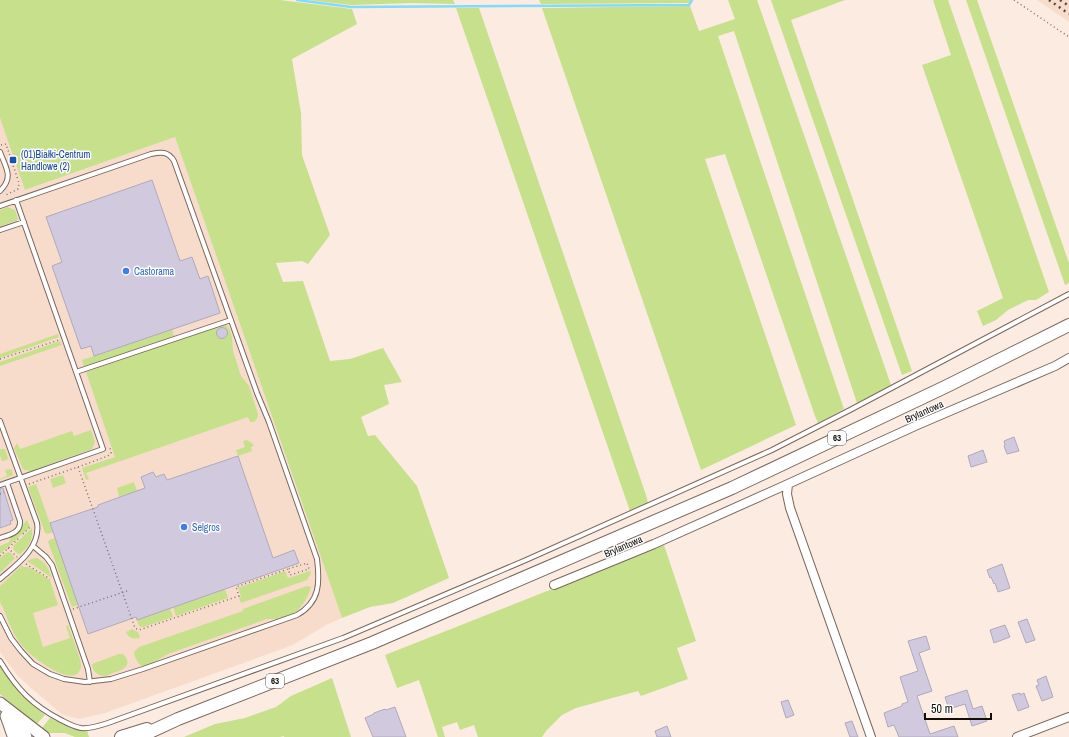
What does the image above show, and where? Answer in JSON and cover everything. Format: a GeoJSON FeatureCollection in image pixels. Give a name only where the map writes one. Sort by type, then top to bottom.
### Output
{"type":"FeatureCollection","features":[{"type":"Feature","properties":{"kind":"main road","name":"63"},"geometry":{"type":"LineString","coordinates":[[139,737],[178,719],[372,643],[732,488],[947,386],[1069,325]]}},
{"type":"Feature","properties":{"kind":"main road"},"geometry":{"type":"LineString","coordinates":[[0,703],[44,737]]}},
{"type":"Feature","properties":{"kind":"main road"},"geometry":{"type":"LineString","coordinates":[[4,713],[14,737]]}},
{"type":"Feature","properties":{"kind":"main road"},"geometry":{"type":"LineString","coordinates":[[4,713],[26,737]]}},
{"type":"Feature","properties":{"kind":"main road","name":"63"},"geometry":{"type":"LineString","coordinates":[[121,737],[178,719]]}},
{"type":"Feature","properties":{"kind":"street","name":"Brylantowa"},"geometry":{"type":"LineString","coordinates":[[554,585],[654,544],[1069,358]]}},
{"type":"Feature","properties":{"kind":"street"},"geometry":{"type":"LineString","coordinates":[[788,484],[787,494],[790,508],[871,737]]}},
{"type":"Feature","properties":{"kind":"street"},"geometry":{"type":"LineString","coordinates":[[1017,737],[1069,717]]}},
{"type":"Feature","properties":{"kind":"lane"},"geometry":{"type":"LineString","coordinates":[[0,152],[9,174],[8,182],[0,191]]}},
{"type":"Feature","properties":{"kind":"lane"},"geometry":{"type":"LineString","coordinates":[[0,206],[134,159],[160,152],[168,154],[174,161],[256,392],[269,422],[317,559],[318,574],[316,594],[312,602],[307,609],[297,615],[111,679],[90,682],[64,679],[50,674],[34,664],[11,638],[0,616]]}},
{"type":"Feature","properties":{"kind":"lane"},"geometry":{"type":"LineString","coordinates":[[0,485],[103,449],[16,200]]}},
{"type":"Feature","properties":{"kind":"lane"},"geometry":{"type":"LineString","coordinates":[[0,230],[24,222]]}},
{"type":"Feature","properties":{"kind":"lane"},"geometry":{"type":"LineString","coordinates":[[0,661],[10,678],[21,692],[50,715],[79,728],[108,724],[343,638],[533,557],[772,450],[1069,294]]}},
{"type":"Feature","properties":{"kind":"lane"},"geometry":{"type":"LineString","coordinates":[[76,372],[231,320]]}},
{"type":"Feature","properties":{"kind":"lane"},"geometry":{"type":"LineString","coordinates":[[0,421],[38,529],[33,546],[26,556],[0,579]]}},
{"type":"Feature","properties":{"kind":"lane"},"geometry":{"type":"LineString","coordinates":[[0,538],[15,532],[21,525],[7,482]]}},
{"type":"Feature","properties":{"kind":"lane"},"geometry":{"type":"LineString","coordinates":[[33,546],[46,557],[52,565],[88,669],[90,682]]}},
{"type":"Feature","properties":{"kind":"path"},"geometry":{"type":"LineString","coordinates":[[1014,0],[1069,37]]}},
{"type":"Feature","properties":{"kind":"path"},"geometry":{"type":"LineString","coordinates":[[0,359],[64,338]]}},
{"type":"Feature","properties":{"kind":"path"},"geometry":{"type":"LineString","coordinates":[[23,486],[78,467],[135,628],[139,630],[239,596],[236,587],[288,569],[307,563],[309,569],[290,575],[288,569]]}},
{"type":"Feature","properties":{"kind":"shaded area"},"geometry":{"type":"Polygon","coordinates":[[[1037,0],[1069,0],[1069,22],[1037,0]]]}},
{"type":"Feature","properties":{"kind":"shaded area"},"geometry":{"type":"Polygon","coordinates":[[[0,118],[26,190],[175,137],[342,618],[326,625],[293,645],[105,713],[79,719],[63,715],[31,688],[17,675],[0,652],[0,118]]]}},
{"type":"Feature","properties":{"kind":"green space"},"geometry":{"type":"Polygon","coordinates":[[[0,0],[280,0],[352,9],[357,24],[292,59],[301,113],[302,155],[330,235],[308,264],[302,261],[276,263],[283,282],[303,281],[330,361],[350,359],[383,348],[402,382],[384,385],[389,404],[361,417],[368,436],[375,435],[417,486],[449,578],[393,603],[370,607],[342,618],[175,137],[25,190],[0,118],[0,0]]]}},
{"type":"Feature","properties":{"kind":"green space"},"geometry":{"type":"Polygon","coordinates":[[[308,0],[453,0],[455,4],[411,3],[351,5],[308,0]]]}},
{"type":"Feature","properties":{"kind":"green space"},"geometry":{"type":"Polygon","coordinates":[[[539,0],[691,0],[689,3],[541,4],[539,0]]]}},
{"type":"Feature","properties":{"kind":"green space"},"geometry":{"type":"Polygon","coordinates":[[[728,0],[757,0],[891,385],[857,403],[734,31],[718,36],[844,409],[818,423],[725,154],[705,159],[796,425],[701,470],[542,8],[690,6],[699,31],[735,19],[728,0]]]}},
{"type":"Feature","properties":{"kind":"green space"},"geometry":{"type":"Polygon","coordinates":[[[771,0],[845,0],[791,20],[912,371],[902,375],[771,0]]]}},
{"type":"Feature","properties":{"kind":"green space"},"geometry":{"type":"Polygon","coordinates":[[[933,0],[948,0],[1049,292],[1036,300],[1028,300],[1008,310],[996,320],[983,326],[977,311],[1003,298],[922,65],[951,55],[933,0]]]}},
{"type":"Feature","properties":{"kind":"green space"},"geometry":{"type":"Polygon","coordinates":[[[966,0],[977,0],[1069,263],[1069,283],[1065,285],[966,0]]]}},
{"type":"Feature","properties":{"kind":"green space"},"geometry":{"type":"Polygon","coordinates":[[[456,8],[479,8],[646,495],[648,503],[630,511],[456,8]]]}},
{"type":"Feature","properties":{"kind":"green space"},"geometry":{"type":"Polygon","coordinates":[[[7,207],[15,210],[18,219],[0,226],[0,210],[7,207]]]}},
{"type":"Feature","properties":{"kind":"green space"},"geometry":{"type":"Polygon","coordinates":[[[221,325],[226,325],[230,330],[233,351],[241,376],[249,386],[258,417],[254,422],[250,422],[248,417],[86,473],[89,479],[86,480],[82,468],[115,457],[86,372],[221,325]],[[223,327],[219,328],[217,332],[218,336],[221,338],[227,336],[228,333],[223,327]]]}},
{"type":"Feature","properties":{"kind":"green space"},"geometry":{"type":"Polygon","coordinates":[[[172,329],[174,336],[84,367],[82,360],[172,329]]]}},
{"type":"Feature","properties":{"kind":"green space"},"geometry":{"type":"Polygon","coordinates":[[[58,334],[59,337],[0,358],[0,354],[58,334]]]}},
{"type":"Feature","properties":{"kind":"green space"},"geometry":{"type":"Polygon","coordinates":[[[60,341],[62,345],[0,366],[0,362],[60,341]]]}},
{"type":"Feature","properties":{"kind":"green space"},"geometry":{"type":"Polygon","coordinates":[[[91,430],[95,442],[92,449],[31,471],[23,469],[14,448],[17,443],[20,449],[72,431],[74,436],[91,430]]]}},
{"type":"Feature","properties":{"kind":"green space"},"geometry":{"type":"Polygon","coordinates":[[[247,440],[254,446],[251,447],[252,451],[238,456],[236,450],[245,447],[243,441],[247,440]]]}},
{"type":"Feature","properties":{"kind":"green space"},"geometry":{"type":"Polygon","coordinates":[[[0,449],[5,449],[8,458],[7,460],[2,461],[0,449]]]}},
{"type":"Feature","properties":{"kind":"green space"},"geometry":{"type":"Polygon","coordinates":[[[5,470],[12,470],[13,475],[0,480],[7,476],[5,470]]]}},
{"type":"Feature","properties":{"kind":"green space"},"geometry":{"type":"Polygon","coordinates":[[[63,475],[66,483],[53,488],[50,479],[63,475]]]}},
{"type":"Feature","properties":{"kind":"green space"},"geometry":{"type":"Polygon","coordinates":[[[134,482],[137,491],[119,497],[117,488],[134,482]]]}},
{"type":"Feature","properties":{"kind":"green space"},"geometry":{"type":"Polygon","coordinates":[[[36,484],[53,532],[48,534],[45,533],[28,487],[36,484]]]}},
{"type":"Feature","properties":{"kind":"green space"},"geometry":{"type":"Polygon","coordinates":[[[27,520],[30,527],[0,554],[0,546],[9,542],[11,536],[18,531],[27,520]]]}},
{"type":"Feature","properties":{"kind":"green space"},"geometry":{"type":"Polygon","coordinates":[[[32,528],[30,543],[19,555],[13,549],[14,545],[32,528]]]}},
{"type":"Feature","properties":{"kind":"green space"},"geometry":{"type":"Polygon","coordinates":[[[55,538],[78,605],[72,607],[48,542],[49,540],[55,538]]]}},
{"type":"Feature","properties":{"kind":"green space"},"geometry":{"type":"Polygon","coordinates":[[[664,545],[696,641],[677,648],[688,679],[641,696],[638,691],[576,708],[562,715],[542,737],[478,737],[474,725],[460,730],[457,722],[442,727],[445,737],[438,737],[419,680],[397,688],[385,655],[664,545]]]}},
{"type":"Feature","properties":{"kind":"green space"},"geometry":{"type":"Polygon","coordinates":[[[10,552],[15,558],[0,573],[0,558],[6,553],[10,552]]]}},
{"type":"Feature","properties":{"kind":"green space"},"geometry":{"type":"Polygon","coordinates":[[[37,558],[45,564],[52,578],[27,561],[37,558]]]}},
{"type":"Feature","properties":{"kind":"green space"},"geometry":{"type":"Polygon","coordinates":[[[22,565],[23,567],[29,567],[50,580],[58,605],[33,613],[43,647],[70,638],[66,626],[68,625],[81,663],[78,673],[72,676],[55,671],[30,654],[19,641],[8,621],[0,602],[0,586],[22,565]]]}},
{"type":"Feature","properties":{"kind":"green space"},"geometry":{"type":"Polygon","coordinates":[[[285,571],[288,578],[310,571],[311,573],[307,580],[241,603],[239,598],[241,596],[238,588],[285,571]]]}},
{"type":"Feature","properties":{"kind":"green space"},"geometry":{"type":"Polygon","coordinates":[[[307,586],[311,587],[304,602],[298,610],[289,616],[284,618],[267,619],[168,654],[149,665],[142,666],[135,657],[134,652],[139,647],[243,611],[243,609],[307,586]]]}},
{"type":"Feature","properties":{"kind":"green space"},"geometry":{"type":"Polygon","coordinates":[[[225,589],[228,598],[176,616],[173,607],[225,589]]]}},
{"type":"Feature","properties":{"kind":"green space"},"geometry":{"type":"Polygon","coordinates":[[[170,608],[173,617],[143,627],[139,626],[137,620],[170,608]]]}},
{"type":"Feature","properties":{"kind":"green space"},"geometry":{"type":"Polygon","coordinates":[[[132,629],[138,632],[140,638],[129,636],[126,632],[132,629]]]}},
{"type":"Feature","properties":{"kind":"green space"},"geometry":{"type":"Polygon","coordinates":[[[119,654],[123,654],[127,661],[126,666],[123,669],[105,676],[99,675],[94,671],[92,664],[119,654]]]}},
{"type":"Feature","properties":{"kind":"green space"},"geometry":{"type":"Polygon","coordinates":[[[0,666],[20,694],[45,715],[36,725],[0,694],[0,666]]]}},
{"type":"Feature","properties":{"kind":"green space"},"geometry":{"type":"Polygon","coordinates":[[[332,678],[351,737],[184,737],[215,724],[245,718],[276,707],[291,696],[332,678]]]}},
{"type":"Feature","properties":{"kind":"green space"},"geometry":{"type":"Polygon","coordinates":[[[50,718],[73,729],[87,730],[89,737],[75,737],[65,733],[48,733],[41,729],[50,718]]]}},
{"type":"Feature","properties":{"kind":"building","name":"Castorama"},"geometry":{"type":"Polygon","coordinates":[[[152,180],[180,261],[192,257],[200,279],[208,276],[220,313],[94,356],[91,346],[81,349],[52,266],[62,262],[46,217],[152,180]]]}},
{"type":"Feature","properties":{"kind":"building"},"geometry":{"type":"Polygon","coordinates":[[[222,327],[226,329],[228,333],[226,337],[222,339],[218,337],[216,333],[218,329],[222,327]]]}},
{"type":"Feature","properties":{"kind":"building"},"geometry":{"type":"Polygon","coordinates":[[[1014,437],[1019,451],[1007,454],[1004,441],[1014,437]]]}},
{"type":"Feature","properties":{"kind":"building"},"geometry":{"type":"Polygon","coordinates":[[[983,450],[987,462],[971,467],[968,456],[983,450]]]}},
{"type":"Feature","properties":{"kind":"building","name":"Selgros"},"geometry":{"type":"Polygon","coordinates":[[[238,456],[273,558],[294,550],[299,563],[137,620],[136,617],[88,634],[50,523],[98,507],[98,505],[145,488],[141,477],[153,472],[156,477],[164,474],[167,480],[238,456]]]}},
{"type":"Feature","properties":{"kind":"building"},"geometry":{"type":"Polygon","coordinates":[[[0,488],[3,488],[13,520],[10,521],[11,524],[0,528],[0,488]]]}},
{"type":"Feature","properties":{"kind":"building"},"geometry":{"type":"Polygon","coordinates":[[[1002,564],[1010,588],[998,592],[995,583],[994,584],[991,577],[990,578],[987,570],[1002,564]]]}},
{"type":"Feature","properties":{"kind":"building"},"geometry":{"type":"Polygon","coordinates":[[[1027,619],[1035,640],[1026,643],[1018,622],[1027,619]]]}},
{"type":"Feature","properties":{"kind":"building"},"geometry":{"type":"Polygon","coordinates":[[[1005,625],[1010,637],[994,643],[990,630],[1005,625]]]}},
{"type":"Feature","properties":{"kind":"building"},"geometry":{"type":"Polygon","coordinates":[[[926,636],[930,649],[919,653],[932,691],[917,696],[930,734],[954,726],[958,737],[899,737],[894,725],[888,727],[884,713],[908,702],[900,677],[918,671],[908,641],[926,636]]]}},
{"type":"Feature","properties":{"kind":"building"},"geometry":{"type":"Polygon","coordinates":[[[1046,676],[1053,697],[1042,701],[1036,686],[1039,685],[1037,680],[1046,676]]]}},
{"type":"Feature","properties":{"kind":"building"},"geometry":{"type":"Polygon","coordinates":[[[967,690],[973,709],[982,706],[987,721],[972,726],[965,704],[949,709],[945,697],[967,690]]]}},
{"type":"Feature","properties":{"kind":"building"},"geometry":{"type":"Polygon","coordinates":[[[1020,693],[1020,695],[1024,693],[1029,707],[1018,711],[1012,695],[1020,693]]]}},
{"type":"Feature","properties":{"kind":"building"},"geometry":{"type":"Polygon","coordinates":[[[788,700],[794,715],[786,718],[781,702],[788,700]]]}},
{"type":"Feature","properties":{"kind":"building"},"geometry":{"type":"Polygon","coordinates":[[[395,707],[406,737],[373,737],[365,718],[374,713],[395,707]]]}},
{"type":"Feature","properties":{"kind":"building"},"geometry":{"type":"Polygon","coordinates":[[[852,721],[858,737],[850,737],[845,723],[852,721]]]}},
{"type":"Feature","properties":{"kind":"building"},"geometry":{"type":"Polygon","coordinates":[[[667,726],[671,737],[657,737],[655,731],[667,726]]]}},
{"type":"Feature","properties":{"kind":"waterway"},"geometry":{"type":"LineString","coordinates":[[297,0],[351,7],[689,5],[692,0]]}},
{"type":"Feature","properties":{"kind":"railway"},"geometry":{"type":"LineString","coordinates":[[1049,0],[1069,14]]}},
{"type":"Feature","properties":{"kind":"railway"},"geometry":{"type":"LineString","coordinates":[[1060,0],[1069,6]]}},
{"type":"Feature","properties":{"kind":"place","name":"(01)Białki-Centrum Handlowe (2)"},"geometry":{"type":"Point","coordinates":[13,160]}},
{"type":"Feature","properties":{"kind":"place","name":"Castorama"},"geometry":{"type":"Point","coordinates":[126,271]}},
{"type":"Feature","properties":{"kind":"place","name":"Selgros"},"geometry":{"type":"Point","coordinates":[184,527]}}]}
